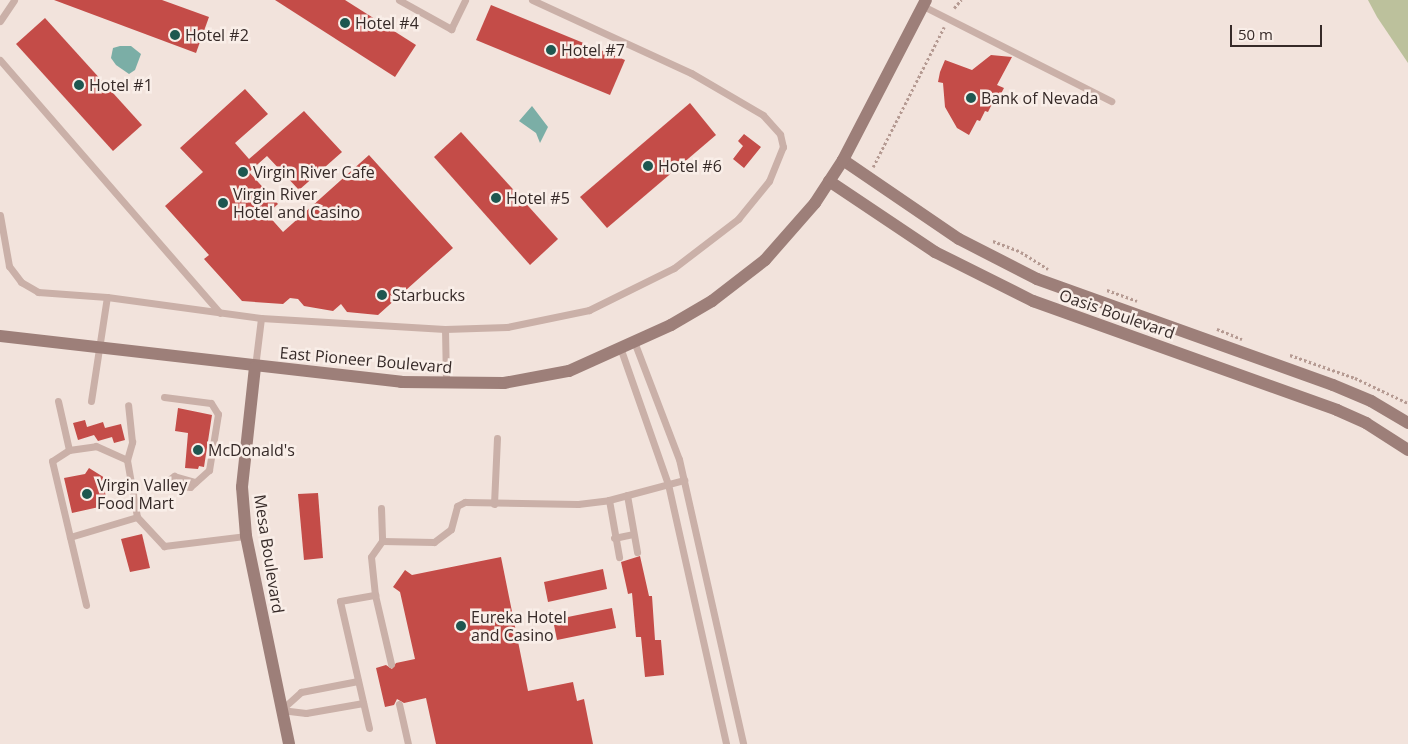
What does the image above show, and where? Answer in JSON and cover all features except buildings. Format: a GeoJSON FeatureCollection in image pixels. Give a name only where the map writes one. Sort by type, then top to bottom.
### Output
{"type":"FeatureCollection","features":[{"type":"Feature","properties":{"kind":"main road","name":"East Pioneer Boulevard"},"geometry":{"type":"LineString","coordinates":[[0,336],[255,367],[401,382],[504,383],[569,371],[635,344],[712,301],[765,260],[815,203],[836,171],[925,3]]}},
{"type":"Feature","properties":{"kind":"main road","name":"Oasis Boulevard"},"geometry":{"type":"LineString","coordinates":[[836,171],[959,239],[1037,279],[1333,385],[1371,401],[1408,423]]}},
{"type":"Feature","properties":{"kind":"main road","name":"Oasis Boulevard"},"geometry":{"type":"LineString","coordinates":[[836,171],[935,252],[1033,301],[1337,410],[1366,423],[1408,450]]}},
{"type":"Feature","properties":{"kind":"main road","name":"Mesa Boulevard"},"geometry":{"type":"LineString","coordinates":[[255,367],[242,488],[246,536],[289,744]]}},
{"type":"Feature","properties":{"kind":"lane"},"geometry":{"type":"LineString","coordinates":[[0,21],[14,0]]}},
{"type":"Feature","properties":{"kind":"lane"},"geometry":{"type":"LineString","coordinates":[[399,0],[451,29],[465,0]]}},
{"type":"Feature","properties":{"kind":"lane"},"geometry":{"type":"LineString","coordinates":[[0,215],[9,266],[21,282],[38,292],[107,297],[261,318],[445,328],[506,327],[589,310],[674,268],[738,219],[769,181],[783,147],[780,134],[763,115],[692,73],[532,0]]}},
{"type":"Feature","properties":{"kind":"lane"},"geometry":{"type":"LineString","coordinates":[[925,3],[1111,101]]}},
{"type":"Feature","properties":{"kind":"lane"},"geometry":{"type":"LineString","coordinates":[[0,60],[220,313]]}},
{"type":"Feature","properties":{"kind":"lane"},"geometry":{"type":"LineString","coordinates":[[91,401],[107,297]]}},
{"type":"Feature","properties":{"kind":"lane"},"geometry":{"type":"LineString","coordinates":[[255,367],[261,318]]}},
{"type":"Feature","properties":{"kind":"lane"},"geometry":{"type":"LineString","coordinates":[[445,328],[446,383]]}},
{"type":"Feature","properties":{"kind":"lane"},"geometry":{"type":"LineString","coordinates":[[635,344],[672,437],[684,480],[743,744]]}},
{"type":"Feature","properties":{"kind":"lane"},"geometry":{"type":"LineString","coordinates":[[621,350],[668,484],[726,744]]}},
{"type":"Feature","properties":{"kind":"lane"},"geometry":{"type":"LineString","coordinates":[[164,397],[211,404],[218,414],[209,470],[195,482],[174,476],[167,481]]}},
{"type":"Feature","properties":{"kind":"lane"},"geometry":{"type":"LineString","coordinates":[[58,400],[69,450]]}},
{"type":"Feature","properties":{"kind":"lane"},"geometry":{"type":"LineString","coordinates":[[128,405],[132,442],[127,460],[137,517],[164,546],[246,536]]}},
{"type":"Feature","properties":{"kind":"lane"},"geometry":{"type":"LineString","coordinates":[[494,504],[497,438]]}},
{"type":"Feature","properties":{"kind":"lane"},"geometry":{"type":"LineString","coordinates":[[86,605],[52,460],[69,450],[96,446],[127,460]]}},
{"type":"Feature","properties":{"kind":"lane"},"geometry":{"type":"LineString","coordinates":[[382,541],[434,542],[451,529],[456,506],[466,502],[578,504],[609,500],[684,480]]}},
{"type":"Feature","properties":{"kind":"lane"},"geometry":{"type":"LineString","coordinates":[[627,495],[637,552]]}},
{"type":"Feature","properties":{"kind":"lane"},"geometry":{"type":"LineString","coordinates":[[609,500],[618,557]]}},
{"type":"Feature","properties":{"kind":"lane"},"geometry":{"type":"LineString","coordinates":[[381,508],[382,541],[371,557],[375,595],[391,664]]}},
{"type":"Feature","properties":{"kind":"lane"},"geometry":{"type":"LineString","coordinates":[[70,536],[137,517]]}},
{"type":"Feature","properties":{"kind":"lane"},"geometry":{"type":"LineString","coordinates":[[614,538],[633,534]]}},
{"type":"Feature","properties":{"kind":"lane"},"geometry":{"type":"LineString","coordinates":[[369,728],[340,601],[375,595]]}},
{"type":"Feature","properties":{"kind":"lane"},"geometry":{"type":"LineString","coordinates":[[281,710],[301,692],[358,681]]}},
{"type":"Feature","properties":{"kind":"lane"},"geometry":{"type":"LineString","coordinates":[[281,710],[306,713],[363,703]]}},
{"type":"Feature","properties":{"kind":"lane"},"geometry":{"type":"LineString","coordinates":[[399,704],[408,744]]}},
{"type":"Feature","properties":{"kind":"path"},"geometry":{"type":"LineString","coordinates":[[954,8],[960,0]]}},
{"type":"Feature","properties":{"kind":"path"},"geometry":{"type":"LineString","coordinates":[[880,173],[872,168],[944,27]]}},
{"type":"Feature","properties":{"kind":"path"},"geometry":{"type":"LineString","coordinates":[[987,239],[1020,252],[1053,273]]}},
{"type":"Feature","properties":{"kind":"path"},"geometry":{"type":"LineString","coordinates":[[1098,288],[1145,304]]}},
{"type":"Feature","properties":{"kind":"path"},"geometry":{"type":"LineString","coordinates":[[1211,328],[1247,341]]}},
{"type":"Feature","properties":{"kind":"path"},"geometry":{"type":"LineString","coordinates":[[1288,355],[1355,378],[1408,403]]}},
{"type":"Feature","properties":{"kind":"green space"},"geometry":{"type":"Polygon","coordinates":[[[1368,0],[1408,0],[1408,63],[1377,17],[1368,0]]]}},
{"type":"Feature","properties":{"kind":"water"},"geometry":{"type":"Polygon","coordinates":[[[131,46],[141,54],[135,70],[129,74],[116,65],[111,58],[113,48],[131,46]]]}},
{"type":"Feature","properties":{"kind":"water"},"geometry":{"type":"Polygon","coordinates":[[[532,106],[548,127],[540,143],[536,133],[519,121],[532,106]]]}},
{"type":"Feature","properties":{"kind":"place","name":"Hotel #4"},"geometry":{"type":"Point","coordinates":[345,23]}},
{"type":"Feature","properties":{"kind":"place","name":"Hotel #2"},"geometry":{"type":"Point","coordinates":[175,35]}},
{"type":"Feature","properties":{"kind":"place","name":"Hotel #7"},"geometry":{"type":"Point","coordinates":[551,50]}},
{"type":"Feature","properties":{"kind":"place","name":"Hotel #1"},"geometry":{"type":"Point","coordinates":[79,85]}},
{"type":"Feature","properties":{"kind":"place","name":"Bank of Nevada"},"geometry":{"type":"Point","coordinates":[971,98]}},
{"type":"Feature","properties":{"kind":"place","name":"Hotel #6"},"geometry":{"type":"Point","coordinates":[648,166]}},
{"type":"Feature","properties":{"kind":"place","name":"Virgin River Cafe"},"geometry":{"type":"Point","coordinates":[243,172]}},
{"type":"Feature","properties":{"kind":"place","name":"Hotel #5"},"geometry":{"type":"Point","coordinates":[496,198]}},
{"type":"Feature","properties":{"kind":"place","name":"Virgin River Hotel and Casino"},"geometry":{"type":"Point","coordinates":[223,203]}},
{"type":"Feature","properties":{"kind":"place","name":"Starbucks"},"geometry":{"type":"Point","coordinates":[382,295]}},
{"type":"Feature","properties":{"kind":"place","name":"McDonald's"},"geometry":{"type":"Point","coordinates":[198,450]}},
{"type":"Feature","properties":{"kind":"place","name":"Virgin Valley Food Mart"},"geometry":{"type":"Point","coordinates":[87,494]}},
{"type":"Feature","properties":{"kind":"place","name":"Eureka Hotel and Casino"},"geometry":{"type":"Point","coordinates":[461,626]}}]}
